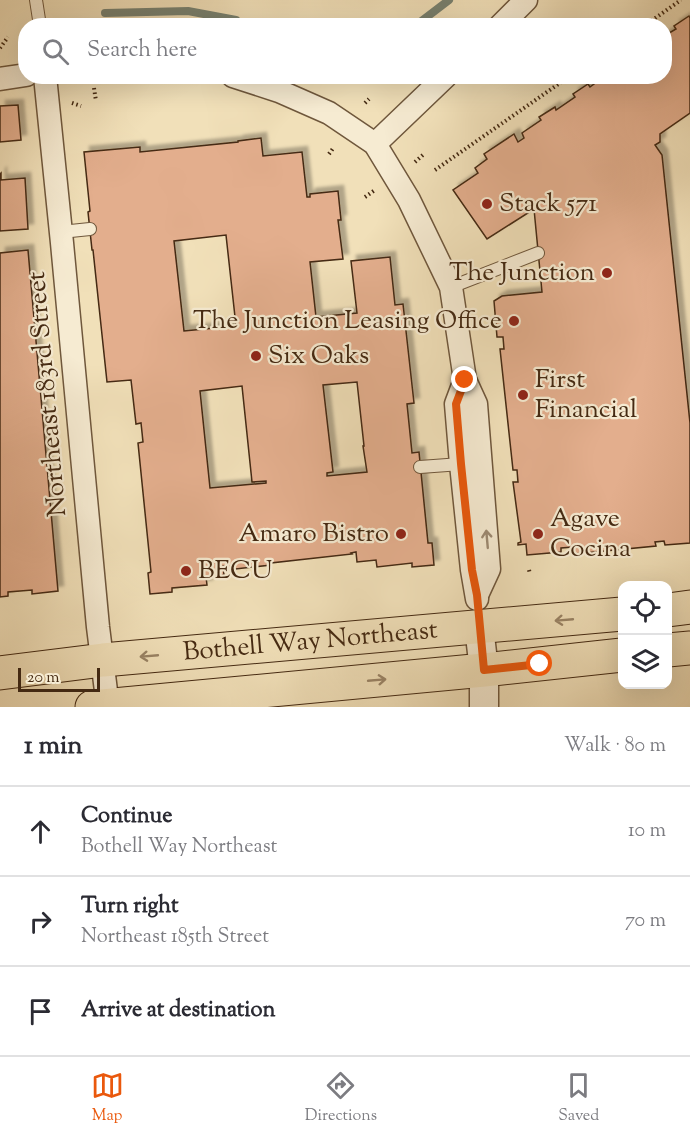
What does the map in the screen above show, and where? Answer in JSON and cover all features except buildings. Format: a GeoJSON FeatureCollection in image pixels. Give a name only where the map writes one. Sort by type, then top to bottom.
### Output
{"type":"FeatureCollection","features":[{"type":"Feature","properties":{"kind":"main road"},"geometry":{"type":"LineString","coordinates":[[672,609],[690,607]]}},
{"type":"Feature","properties":{"kind":"main road","name":"Bothell Way Northeast"},"geometry":{"type":"LineString","coordinates":[[0,673],[103,660],[618,614]]}},
{"type":"Feature","properties":{"kind":"main road"},"geometry":{"type":"LineString","coordinates":[[672,650],[690,648]]}},
{"type":"Feature","properties":{"kind":"main road","name":"Bothell Way Northeast"},"geometry":{"type":"LineString","coordinates":[[102,707],[618,655]]}},
{"type":"Feature","properties":{"kind":"street"},"geometry":{"type":"LineString","coordinates":[[508,18],[526,0]]}},
{"type":"Feature","properties":{"kind":"street"},"geometry":{"type":"LineString","coordinates":[[0,78],[18,76]]}},
{"type":"Feature","properties":{"kind":"street","name":"Northeast 183rd Street"},"geometry":{"type":"LineString","coordinates":[[46,84],[103,660],[102,707]]}},
{"type":"Feature","properties":{"kind":"street"},"geometry":{"type":"LineString","coordinates":[[258,84],[329,113],[375,144],[409,200],[451,287],[465,380],[476,404],[489,561],[489,569],[477,595]]}},
{"type":"Feature","properties":{"kind":"street"},"geometry":{"type":"LineString","coordinates":[[375,144],[438,84]]}},
{"type":"Feature","properties":{"kind":"street"},"geometry":{"type":"LineString","coordinates":[[465,380],[456,404],[484,670],[484,707]]}},
{"type":"Feature","properties":{"kind":"lane"},"geometry":{"type":"LineString","coordinates":[[36,0],[39,18]]}},
{"type":"Feature","properties":{"kind":"lane"},"geometry":{"type":"LineString","coordinates":[[61,232],[90,229]]}},
{"type":"Feature","properties":{"kind":"lane"},"geometry":{"type":"LineString","coordinates":[[451,287],[538,254]]}},
{"type":"Feature","properties":{"kind":"lane"},"geometry":{"type":"LineString","coordinates":[[420,467],[461,464]]}},
{"type":"Feature","properties":{"kind":"path"},"geometry":{"type":"LineString","coordinates":[[655,18],[681,0]]}},
{"type":"Feature","properties":{"kind":"path"},"geometry":{"type":"LineString","coordinates":[[0,48],[8,37]]}},
{"type":"Feature","properties":{"kind":"path"},"geometry":{"type":"LineString","coordinates":[[435,171],[559,84]]}},
{"type":"Feature","properties":{"kind":"path"},"geometry":{"type":"LineString","coordinates":[[94,88],[96,100]]}},
{"type":"Feature","properties":{"kind":"path"},"geometry":{"type":"LineString","coordinates":[[365,103],[369,99]]}},
{"type":"Feature","properties":{"kind":"path"},"geometry":{"type":"LineString","coordinates":[[71,102],[81,106]]}},
{"type":"Feature","properties":{"kind":"path"},"geometry":{"type":"LineString","coordinates":[[329,154],[334,147]]}},
{"type":"Feature","properties":{"kind":"path"},"geometry":{"type":"LineString","coordinates":[[414,162],[424,154]]}},
{"type":"Feature","properties":{"kind":"path"},"geometry":{"type":"LineString","coordinates":[[365,197],[376,189]]}},
{"type":"Feature","properties":{"kind":"waterway"},"geometry":{"type":"LineString","coordinates":[[425,18],[449,0]]}},
{"type":"Feature","properties":{"kind":"waterway"},"geometry":{"type":"LineString","coordinates":[[105,13],[188,11],[225,18]]}},
{"type":"Feature","properties":{"kind":"place","name":"Stack 571"},"geometry":{"type":"Point","coordinates":[487,204]}},
{"type":"Feature","properties":{"kind":"place","name":"The Junction"},"geometry":{"type":"Point","coordinates":[607,273]}},
{"type":"Feature","properties":{"kind":"place","name":"The Junction Leasing Office"},"geometry":{"type":"Point","coordinates":[514,321]}},
{"type":"Feature","properties":{"kind":"place","name":"Six Oaks"},"geometry":{"type":"Point","coordinates":[256,356]}},
{"type":"Feature","properties":{"kind":"place","name":"First Financial"},"geometry":{"type":"Point","coordinates":[523,395]}},
{"type":"Feature","properties":{"kind":"place","name":"Amaro Bistro"},"geometry":{"type":"Point","coordinates":[401,534]}},
{"type":"Feature","properties":{"kind":"place","name":"Agave Cocina"},"geometry":{"type":"Point","coordinates":[538,534]}},
{"type":"Feature","properties":{"kind":"place","name":"BECU"},"geometry":{"type":"Point","coordinates":[186,571]}},
{"type":"Feature","properties":{"kind":"route"},"geometry":{"type":"LineString","coordinates":[[465,380],[456,404],[484,670],[540,664]]}}]}
